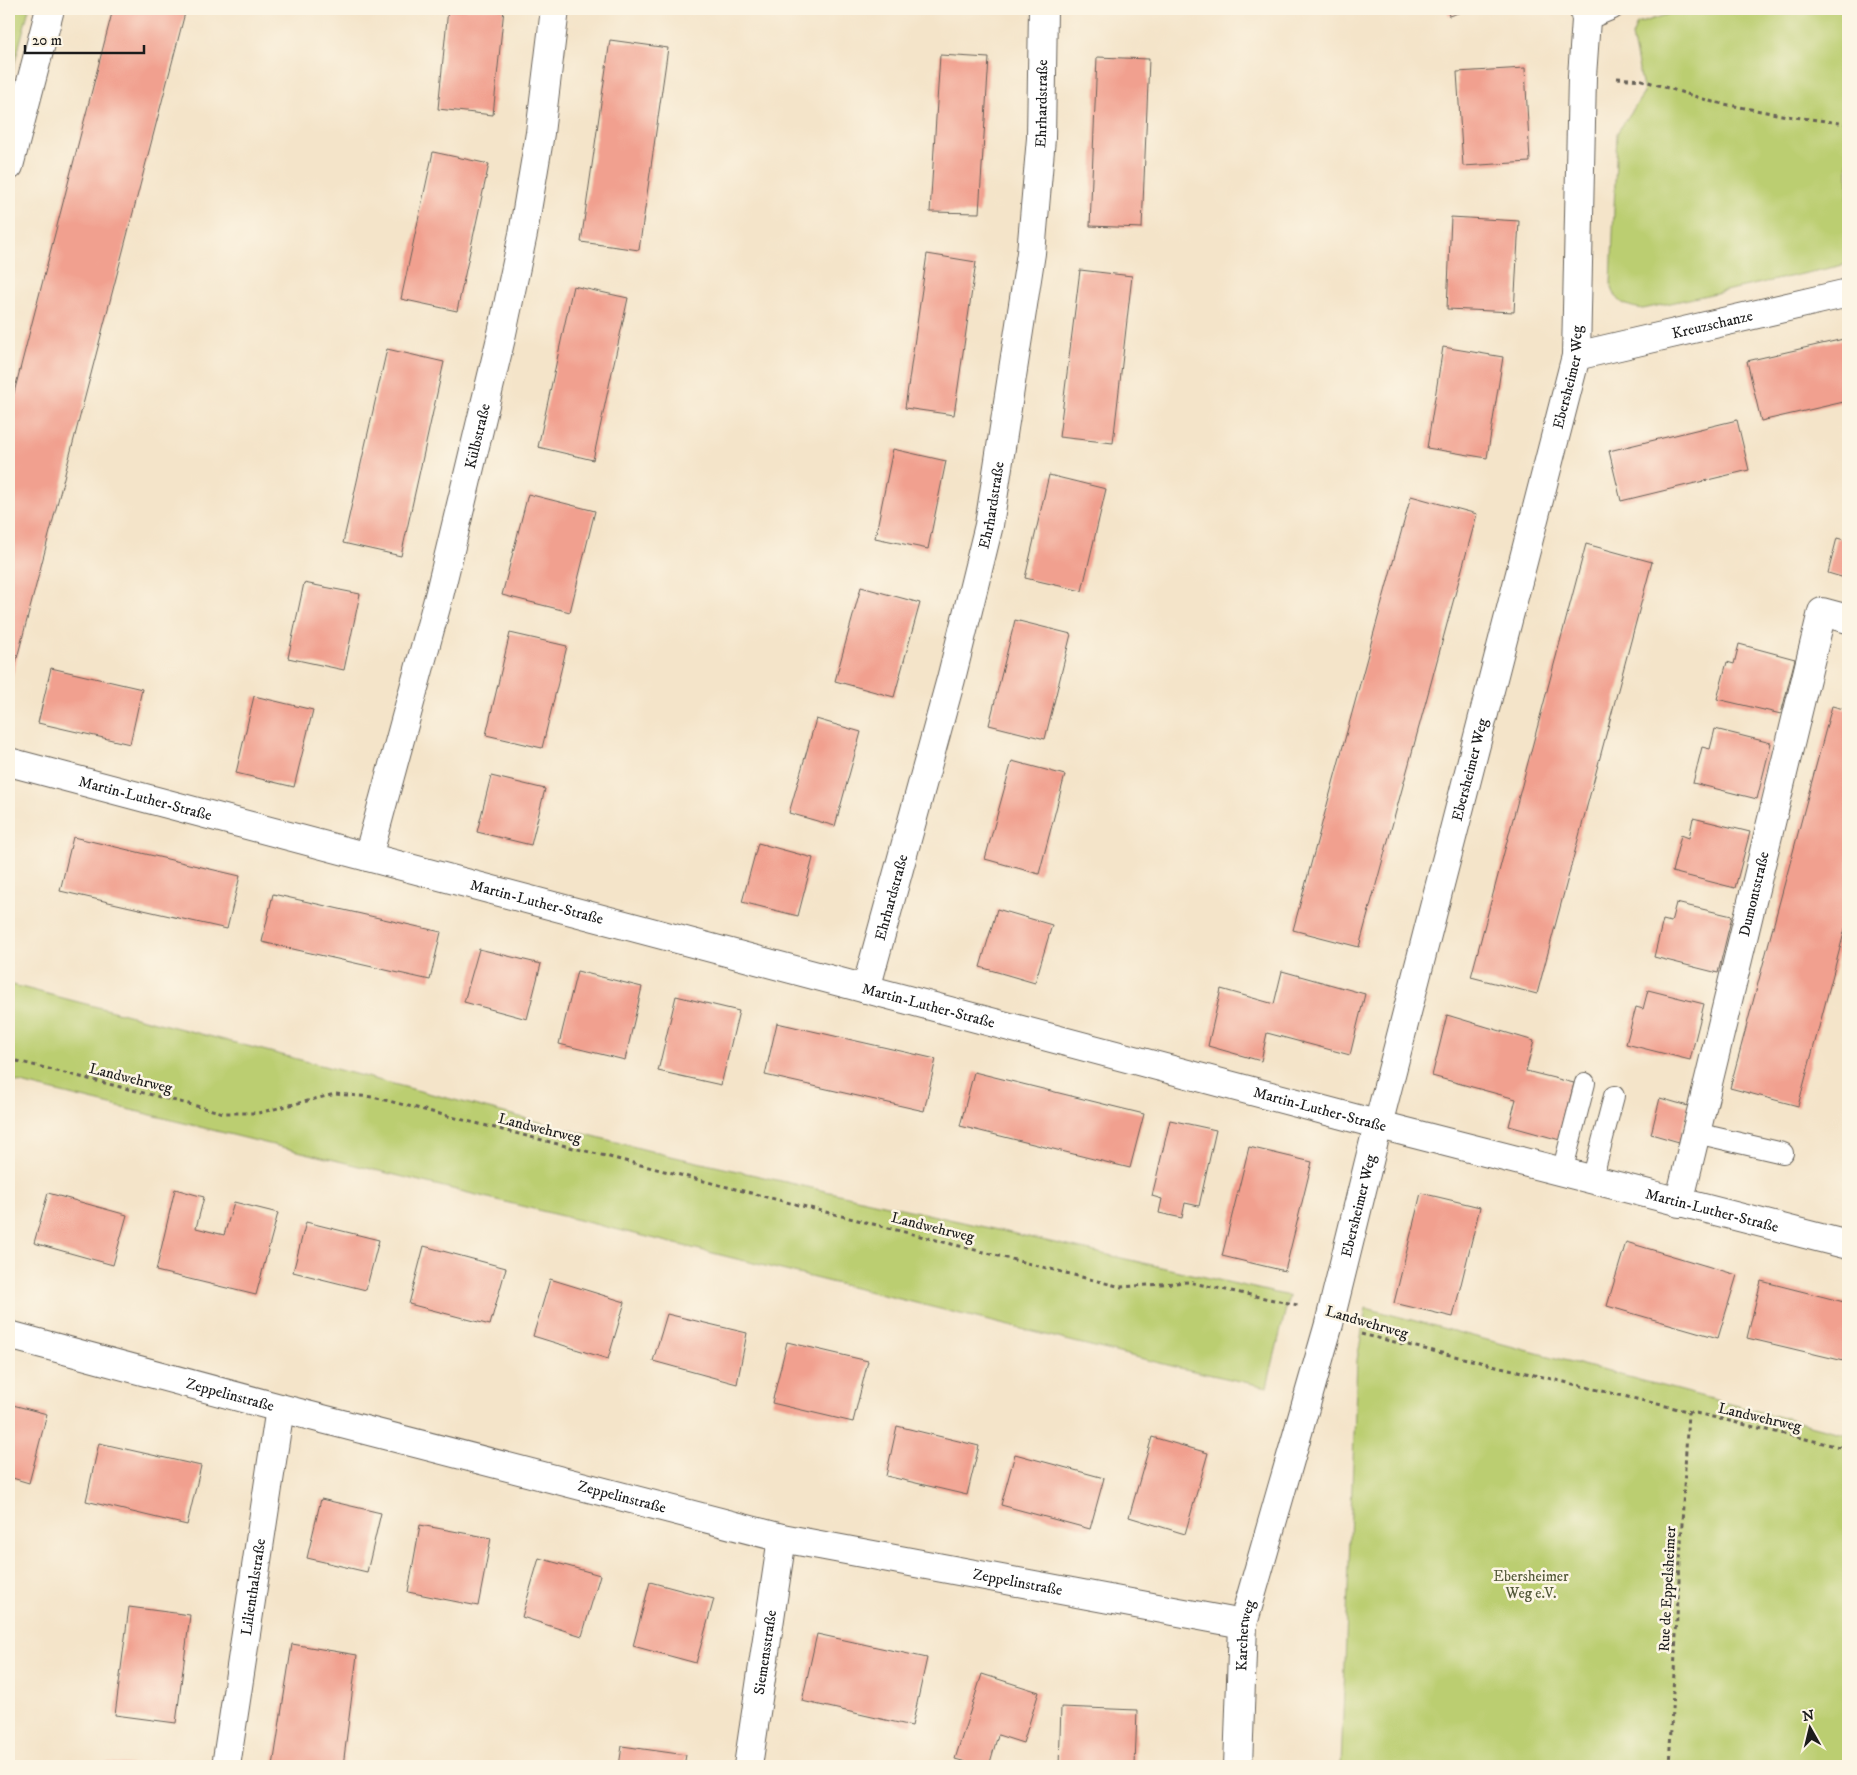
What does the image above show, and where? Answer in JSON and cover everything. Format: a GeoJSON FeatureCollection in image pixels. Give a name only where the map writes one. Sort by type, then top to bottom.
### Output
{"type":"FeatureCollection","features":[{"type":"Feature","properties":{"kind":"street"},"geometry":{"type":"LineString","coordinates":[[9,166],[50,9]]}},
{"type":"Feature","properties":{"kind":"street","name":"Külbstraße"},"geometry":{"type":"LineString","coordinates":[[368,857],[439,596],[501,338],[523,234],[541,124],[555,9]]}},
{"type":"Feature","properties":{"kind":"street","name":"Ehrhardstraße"},"geometry":{"type":"LineString","coordinates":[[866,989],[951,679],[989,525],[1031,253],[1040,138],[1043,9]]}},
{"type":"Feature","properties":{"kind":"street","name":"Ebersheimer Weg"},"geometry":{"type":"LineString","coordinates":[[1276,1508],[1329,1324],[1378,1125],[1576,356],[1585,14]]}},
{"type":"Feature","properties":{"kind":"street","name":"Kreuzschanze"},"geometry":{"type":"LineString","coordinates":[[1576,356],[1848,293]]}},
{"type":"Feature","properties":{"kind":"street","name":"Dumontstraße"},"geometry":{"type":"LineString","coordinates":[[1679,1203],[1822,612],[1848,619]]}},
{"type":"Feature","properties":{"kind":"street","name":"Martin-Luther-Straße"},"geometry":{"type":"LineString","coordinates":[[9,762],[1378,1125],[1848,1245]]}},
{"type":"Feature","properties":{"kind":"street","name":"Zeppelinstraße"},"geometry":{"type":"LineString","coordinates":[[9,1335],[280,1408],[782,1538],[1243,1624]]}},
{"type":"Feature","properties":{"kind":"street","name":"Lilienthalstraße"},"geometry":{"type":"LineString","coordinates":[[226,1766],[280,1408]]}},
{"type":"Feature","properties":{"kind":"street","name":"Karcherweg"},"geometry":{"type":"LineString","coordinates":[[1238,1766],[1243,1624],[1276,1508]]}},
{"type":"Feature","properties":{"kind":"street","name":"Siemensstraße"},"geometry":{"type":"LineString","coordinates":[[748,1766],[782,1538]]}},
{"type":"Feature","properties":{"kind":"lane","name":"Ebersheimer Weg"},"geometry":{"type":"LineString","coordinates":[[1585,14],[1613,9]]}},
{"type":"Feature","properties":{"kind":"lane"},"geometry":{"type":"LineString","coordinates":[[1562,1172],[1585,1083]]}},
{"type":"Feature","properties":{"kind":"lane"},"geometry":{"type":"LineString","coordinates":[[1592,1180],[1614,1096]]}},
{"type":"Feature","properties":{"kind":"lane"},"geometry":{"type":"LineString","coordinates":[[1696,1133],[1784,1153]]}},
{"type":"Feature","properties":{"kind":"path"},"geometry":{"type":"LineString","coordinates":[[1582,76],[1642,80],[1713,102],[1787,116],[1848,124]]}},
{"type":"Feature","properties":{"kind":"path","name":"Landwehrweg"},"geometry":{"type":"LineString","coordinates":[[9,1059],[224,1113],[258,1113],[335,1094],[373,1097],[1120,1287],[1188,1282],[1299,1305],[1309,1317],[1345,1330],[1848,1449]]}},
{"type":"Feature","properties":{"kind":"path","name":"Rue de Eppelsheimer"},"geometry":{"type":"LineString","coordinates":[[1668,1766],[1688,1412]]}},
{"type":"Feature","properties":{"kind":"green space"},"geometry":{"type":"Polygon","coordinates":[[[9,9],[29,9],[9,84],[9,9]]]}},
{"type":"Feature","properties":{"kind":"green space"},"geometry":{"type":"Polygon","coordinates":[[[1685,9],[1848,9],[1848,264],[1643,309],[1622,303],[1616,296],[1611,284],[1617,133],[1644,93],[1632,36],[1637,24],[1685,9]]]}},
{"type":"Feature","properties":{"kind":"green space"},"geometry":{"type":"Polygon","coordinates":[[[9,984],[662,1154],[1289,1296],[1267,1387],[1180,1368],[9,1080],[9,984]]]}},
{"type":"Feature","properties":{"kind":"green space","name":"Ebersheimer Weg e.V."},"geometry":{"type":"Polygon","coordinates":[[[1366,1308],[1848,1435],[1848,1766],[1341,1766],[1357,1360],[1366,1308]]]}},
{"type":"Feature","properties":{"kind":"building"},"geometry":{"type":"Polygon","coordinates":[[[113,9],[186,9],[9,689],[9,412],[113,9]]]}},
{"type":"Feature","properties":{"kind":"building"},"geometry":{"type":"Polygon","coordinates":[[[448,9],[504,9],[493,115],[438,109],[448,9]]]}},
{"type":"Feature","properties":{"kind":"building"},"geometry":{"type":"Polygon","coordinates":[[[933,9],[988,9],[988,11],[933,12],[933,9]]]}},
{"type":"Feature","properties":{"kind":"building"},"geometry":{"type":"Polygon","coordinates":[[[1447,9],[1470,9],[1449,16],[1447,9]]]}},
{"type":"Feature","properties":{"kind":"building"},"geometry":{"type":"Polygon","coordinates":[[[610,40],[668,48],[639,250],[581,242],[610,40]]]}},
{"type":"Feature","properties":{"kind":"building"},"geometry":{"type":"Polygon","coordinates":[[[940,55],[989,58],[979,213],[930,212],[940,55]]]}},
{"type":"Feature","properties":{"kind":"building"},"geometry":{"type":"Polygon","coordinates":[[[1097,57],[1149,59],[1142,228],[1090,226],[1097,57]]]}},
{"type":"Feature","properties":{"kind":"building"},"geometry":{"type":"Polygon","coordinates":[[[1525,68],[1530,162],[1463,166],[1457,72],[1525,68]]]}},
{"type":"Feature","properties":{"kind":"building"},"geometry":{"type":"Polygon","coordinates":[[[433,152],[489,164],[457,311],[401,299],[433,152]]]}},
{"type":"Feature","properties":{"kind":"building"},"geometry":{"type":"Polygon","coordinates":[[[1451,217],[1519,221],[1514,312],[1447,309],[1451,217]]]}},
{"type":"Feature","properties":{"kind":"building"},"geometry":{"type":"Polygon","coordinates":[[[927,254],[976,262],[954,415],[905,408],[927,254]]]}},
{"type":"Feature","properties":{"kind":"building"},"geometry":{"type":"Polygon","coordinates":[[[1080,270],[1132,276],[1113,443],[1059,437],[1080,270]]]}},
{"type":"Feature","properties":{"kind":"building"},"geometry":{"type":"Polygon","coordinates":[[[573,286],[628,298],[593,460],[538,447],[573,286]]]}},
{"type":"Feature","properties":{"kind":"building"},"geometry":{"type":"Polygon","coordinates":[[[1848,338],[1848,401],[1761,421],[1747,361],[1848,338]]]}},
{"type":"Feature","properties":{"kind":"building"},"geometry":{"type":"Polygon","coordinates":[[[1443,347],[1503,357],[1487,458],[1427,448],[1443,347]]]}},
{"type":"Feature","properties":{"kind":"building"},"geometry":{"type":"Polygon","coordinates":[[[387,349],[444,362],[401,556],[343,543],[387,349]]]}},
{"type":"Feature","properties":{"kind":"building"},"geometry":{"type":"Polygon","coordinates":[[[1737,420],[1749,470],[1621,501],[1609,451],[1737,420]]]}},
{"type":"Feature","properties":{"kind":"building"},"geometry":{"type":"Polygon","coordinates":[[[893,449],[946,461],[928,549],[875,538],[893,449]]]}},
{"type":"Feature","properties":{"kind":"building"},"geometry":{"type":"Polygon","coordinates":[[[1049,475],[1106,489],[1082,591],[1025,578],[1049,475]]]}},
{"type":"Feature","properties":{"kind":"building"},"geometry":{"type":"Polygon","coordinates":[[[528,494],[595,511],[570,612],[502,595],[528,494]]]}},
{"type":"Feature","properties":{"kind":"building"},"geometry":{"type":"Polygon","coordinates":[[[1411,496],[1477,514],[1359,947],[1293,930],[1411,496]]]}},
{"type":"Feature","properties":{"kind":"building"},"geometry":{"type":"Polygon","coordinates":[[[1837,538],[1848,541],[1848,579],[1828,573],[1837,538]]]}},
{"type":"Feature","properties":{"kind":"building"},"geometry":{"type":"Polygon","coordinates":[[[1586,544],[1652,562],[1537,994],[1471,977],[1586,544]]]}},
{"type":"Feature","properties":{"kind":"building"},"geometry":{"type":"Polygon","coordinates":[[[304,583],[360,594],[344,670],[288,658],[304,583]]]}},
{"type":"Feature","properties":{"kind":"building"},"geometry":{"type":"Polygon","coordinates":[[[861,587],[920,603],[894,697],[835,681],[861,587]]]}},
{"type":"Feature","properties":{"kind":"building"},"geometry":{"type":"Polygon","coordinates":[[[1015,620],[1071,634],[1045,739],[989,725],[1015,620]]]}},
{"type":"Feature","properties":{"kind":"building"},"geometry":{"type":"Polygon","coordinates":[[[510,633],[567,646],[542,748],[486,735],[510,633]]]}},
{"type":"Feature","properties":{"kind":"building"},"geometry":{"type":"Polygon","coordinates":[[[1739,644],[1795,659],[1781,714],[1717,699],[1727,662],[1734,664],[1739,644]]]}},
{"type":"Feature","properties":{"kind":"building"},"geometry":{"type":"Polygon","coordinates":[[[51,668],[142,689],[130,744],[38,723],[51,668]]]}},
{"type":"Feature","properties":{"kind":"building"},"geometry":{"type":"Polygon","coordinates":[[[254,696],[313,710],[294,787],[236,773],[254,696]]]}},
{"type":"Feature","properties":{"kind":"building"},"geometry":{"type":"Polygon","coordinates":[[[1832,706],[1848,710],[1848,918],[1798,1106],[1730,1088],[1832,706]]]}},
{"type":"Feature","properties":{"kind":"building"},"geometry":{"type":"Polygon","coordinates":[[[816,719],[861,732],[835,826],[789,813],[816,719]]]}},
{"type":"Feature","properties":{"kind":"building"},"geometry":{"type":"Polygon","coordinates":[[[1715,729],[1771,743],[1757,799],[1693,783],[1702,747],[1710,749],[1715,729]]]}},
{"type":"Feature","properties":{"kind":"building"},"geometry":{"type":"Polygon","coordinates":[[[1012,761],[1065,775],[1039,874],[985,859],[1012,761]]]}},
{"type":"Feature","properties":{"kind":"building"},"geometry":{"type":"Polygon","coordinates":[[[491,776],[545,789],[531,845],[477,832],[491,776]]]}},
{"type":"Feature","properties":{"kind":"building"},"geometry":{"type":"Polygon","coordinates":[[[1693,818],[1750,832],[1735,888],[1672,872],[1681,835],[1689,838],[1693,818]]]}},
{"type":"Feature","properties":{"kind":"building"},"geometry":{"type":"Polygon","coordinates":[[[73,837],[240,876],[227,929],[60,891],[73,837]]]}},
{"type":"Feature","properties":{"kind":"building"},"geometry":{"type":"Polygon","coordinates":[[[758,843],[813,858],[798,916],[742,902],[758,843]]]}},
{"type":"Feature","properties":{"kind":"building"},"geometry":{"type":"Polygon","coordinates":[[[273,894],[441,932],[430,980],[262,942],[273,894]]]}},
{"type":"Feature","properties":{"kind":"building"},"geometry":{"type":"Polygon","coordinates":[[[1676,903],[1732,916],[1718,973],[1654,957],[1663,920],[1671,922],[1676,903]]]}},
{"type":"Feature","properties":{"kind":"building"},"geometry":{"type":"Polygon","coordinates":[[[997,909],[1052,925],[1035,983],[980,967],[997,909]]]}},
{"type":"Feature","properties":{"kind":"building"},"geometry":{"type":"Polygon","coordinates":[[[479,949],[541,964],[527,1019],[464,1002],[479,949]]]}},
{"type":"Feature","properties":{"kind":"building"},"geometry":{"type":"Polygon","coordinates":[[[577,971],[642,987],[625,1060],[559,1044],[577,971]]]}},
{"type":"Feature","properties":{"kind":"building"},"geometry":{"type":"Polygon","coordinates":[[[1282,971],[1365,994],[1350,1055],[1267,1033],[1261,1061],[1208,1046],[1221,989],[1274,1004],[1282,971]]]}},
{"type":"Feature","properties":{"kind":"building"},"geometry":{"type":"Polygon","coordinates":[[[1648,990],[1704,1004],[1690,1060],[1626,1044],[1636,1007],[1643,1009],[1648,990]]]}},
{"type":"Feature","properties":{"kind":"building"},"geometry":{"type":"Polygon","coordinates":[[[676,996],[739,1011],[721,1085],[658,1071],[676,996]]]}},
{"type":"Feature","properties":{"kind":"building"},"geometry":{"type":"Polygon","coordinates":[[[1447,1015],[1534,1041],[1526,1071],[1574,1083],[1560,1140],[1509,1126],[1516,1099],[1432,1076],[1447,1015]]]}},
{"type":"Feature","properties":{"kind":"building"},"geometry":{"type":"Polygon","coordinates":[[[777,1023],[936,1059],[924,1111],[765,1075],[777,1023]]]}},
{"type":"Feature","properties":{"kind":"building"},"geometry":{"type":"Polygon","coordinates":[[[974,1072],[1144,1114],[1130,1168],[960,1126],[974,1072]]]}},
{"type":"Feature","properties":{"kind":"building"},"geometry":{"type":"Polygon","coordinates":[[[1660,1098],[1688,1106],[1679,1142],[1651,1134],[1660,1098]]]}},
{"type":"Feature","properties":{"kind":"building"},"geometry":{"type":"Polygon","coordinates":[[[1170,1120],[1216,1130],[1199,1206],[1185,1203],[1182,1218],[1159,1213],[1162,1199],[1152,1196],[1170,1120]]]}},
{"type":"Feature","properties":{"kind":"building"},"geometry":{"type":"Polygon","coordinates":[[[1249,1147],[1312,1162],[1285,1271],[1222,1256],[1249,1147]]]}},
{"type":"Feature","properties":{"kind":"building"},"geometry":{"type":"Polygon","coordinates":[[[175,1189],[204,1197],[196,1228],[224,1235],[234,1202],[278,1213],[256,1295],[156,1271],[175,1189]]]}},
{"type":"Feature","properties":{"kind":"building"},"geometry":{"type":"Polygon","coordinates":[[[48,1193],[127,1215],[113,1265],[34,1243],[48,1193]]]}},
{"type":"Feature","properties":{"kind":"building"},"geometry":{"type":"Polygon","coordinates":[[[1421,1193],[1480,1207],[1453,1317],[1394,1303],[1421,1193]]]}},
{"type":"Feature","properties":{"kind":"building"},"geometry":{"type":"Polygon","coordinates":[[[306,1222],[379,1240],[366,1290],[293,1272],[306,1222]]]}},
{"type":"Feature","properties":{"kind":"building"},"geometry":{"type":"Polygon","coordinates":[[[1626,1242],[1737,1275],[1718,1338],[1607,1306],[1626,1242]]]}},
{"type":"Feature","properties":{"kind":"building"},"geometry":{"type":"Polygon","coordinates":[[[424,1246],[506,1268],[490,1325],[409,1304],[424,1246]]]}},
{"type":"Feature","properties":{"kind":"building"},"geometry":{"type":"Polygon","coordinates":[[[550,1279],[625,1302],[608,1359],[533,1336],[550,1279]]]}},
{"type":"Feature","properties":{"kind":"building"},"geometry":{"type":"Polygon","coordinates":[[[1761,1281],[1848,1303],[1848,1362],[1747,1338],[1761,1281]]]}},
{"type":"Feature","properties":{"kind":"building"},"geometry":{"type":"Polygon","coordinates":[[[667,1314],[747,1333],[737,1384],[653,1361],[667,1314]]]}},
{"type":"Feature","properties":{"kind":"building"},"geometry":{"type":"Polygon","coordinates":[[[787,1342],[868,1361],[853,1422],[772,1403],[787,1342]]]}},
{"type":"Feature","properties":{"kind":"building"},"geometry":{"type":"Polygon","coordinates":[[[9,1404],[47,1414],[29,1483],[9,1477],[9,1404]]]}},
{"type":"Feature","properties":{"kind":"building"},"geometry":{"type":"Polygon","coordinates":[[[897,1426],[979,1446],[967,1495],[886,1476],[897,1426]]]}},
{"type":"Feature","properties":{"kind":"building"},"geometry":{"type":"Polygon","coordinates":[[[1152,1437],[1208,1453],[1185,1534],[1129,1517],[1152,1437]]]}},
{"type":"Feature","properties":{"kind":"building"},"geometry":{"type":"Polygon","coordinates":[[[99,1443],[201,1466],[187,1525],[86,1501],[99,1443]]]}},
{"type":"Feature","properties":{"kind":"building"},"geometry":{"type":"Polygon","coordinates":[[[1015,1454],[1104,1478],[1090,1529],[1001,1505],[1015,1454]]]}},
{"type":"Feature","properties":{"kind":"building"},"geometry":{"type":"Polygon","coordinates":[[[321,1499],[381,1513],[367,1572],[307,1558],[321,1499]]]}},
{"type":"Feature","properties":{"kind":"building"},"geometry":{"type":"Polygon","coordinates":[[[420,1525],[491,1538],[478,1606],[408,1592],[420,1525]]]}},
{"type":"Feature","properties":{"kind":"building"},"geometry":{"type":"Polygon","coordinates":[[[539,1558],[600,1575],[582,1636],[522,1617],[539,1558]]]}},
{"type":"Feature","properties":{"kind":"building"},"geometry":{"type":"Polygon","coordinates":[[[650,1582],[714,1599],[696,1663],[633,1646],[650,1582]]]}},
{"type":"Feature","properties":{"kind":"building"},"geometry":{"type":"Polygon","coordinates":[[[129,1607],[190,1615],[176,1723],[115,1715],[129,1607]]]}},
{"type":"Feature","properties":{"kind":"building"},"geometry":{"type":"Polygon","coordinates":[[[817,1634],[927,1658],[912,1726],[802,1701],[817,1634]]]}},
{"type":"Feature","properties":{"kind":"building"},"geometry":{"type":"Polygon","coordinates":[[[292,1644],[357,1655],[343,1766],[273,1766],[292,1644]]]}},
{"type":"Feature","properties":{"kind":"building"},"geometry":{"type":"Polygon","coordinates":[[[982,1674],[1039,1692],[1023,1743],[998,1735],[989,1766],[980,1766],[955,1759],[982,1674]]]}},
{"type":"Feature","properties":{"kind":"building"},"geometry":{"type":"Polygon","coordinates":[[[1061,1707],[1137,1710],[1135,1766],[1059,1766],[1061,1707]]]}},
{"type":"Feature","properties":{"kind":"building"},"geometry":{"type":"Polygon","coordinates":[[[622,1746],[686,1755],[684,1766],[619,1766],[622,1746]]]}},
{"type":"Feature","properties":{"kind":"building"},"geometry":{"type":"Polygon","coordinates":[[[106,1762],[132,1765],[132,1766],[106,1766],[106,1762]]]}}]}
